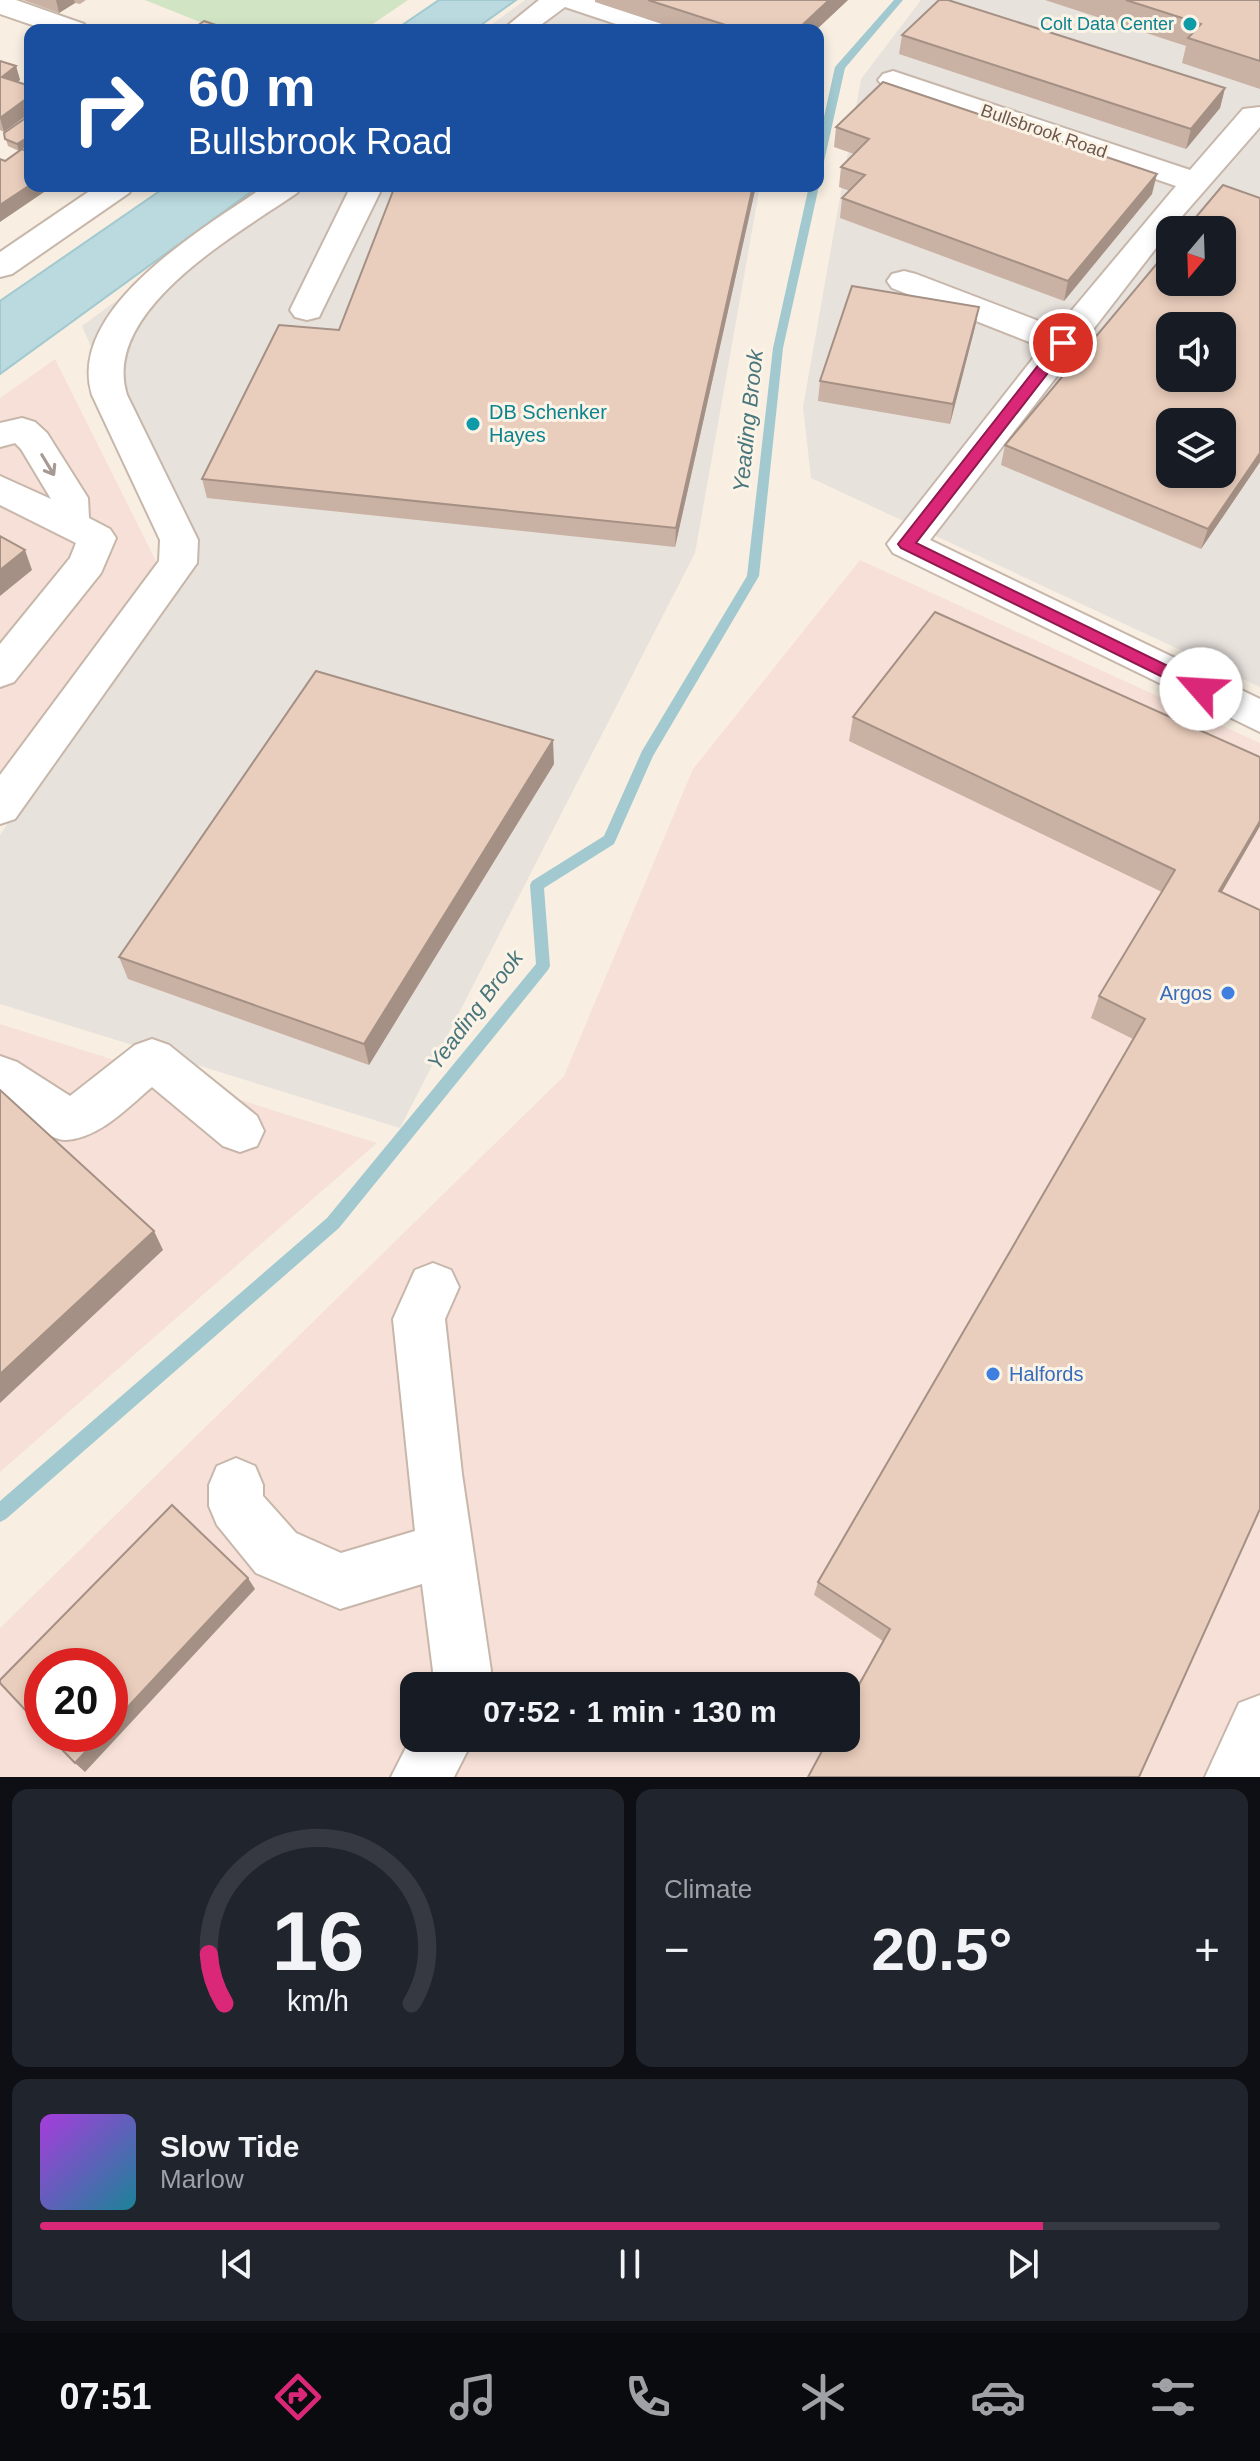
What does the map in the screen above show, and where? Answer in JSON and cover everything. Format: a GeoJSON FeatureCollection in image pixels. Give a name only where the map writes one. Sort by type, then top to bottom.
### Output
{"type":"FeatureCollection","features":[{"type":"Feature","properties":{"kind":"street"},"geometry":{"type":"LineString","coordinates":[[524,24],[557,0]]}},
{"type":"Feature","properties":{"kind":"street"},"geometry":{"type":"LineString","coordinates":[[572,0],[644,24]]}},
{"type":"Feature","properties":{"kind":"street"},"geometry":{"type":"LineString","coordinates":[[0,4],[57,24]]}},
{"type":"Feature","properties":{"kind":"street","name":"Bullsbrook Road"},"geometry":{"type":"LineString","coordinates":[[893,80],[1195,182]]}},
{"type":"Feature","properties":{"kind":"street"},"geometry":{"type":"LineString","coordinates":[[1254,115],[1063,343],[906,544],[1258,713]]}},
{"type":"Feature","properties":{"kind":"street"},"geometry":{"type":"LineString","coordinates":[[0,267],[109,192]]}},
{"type":"Feature","properties":{"kind":"street"},"geometry":{"type":"LineString","coordinates":[[0,807],[178,563],[179,540],[113,404],[105,377],[106,353],[118,324],[158,280],[278,192]]}},
{"type":"Feature","properties":{"kind":"street"},"geometry":{"type":"LineString","coordinates":[[307,310],[364,192]]}},
{"type":"Feature","properties":{"kind":"street"},"geometry":{"type":"LineString","coordinates":[[904,281],[1063,343]]}},
{"type":"Feature","properties":{"kind":"street"},"geometry":{"type":"LineString","coordinates":[[0,435],[22,430],[34,441],[69,498],[71,525]]}},
{"type":"Feature","properties":{"kind":"street"},"geometry":{"type":"LineString","coordinates":[[0,489],[97,538],[87,563],[0,672]]}},
{"type":"Feature","properties":{"kind":"street"},"geometry":{"type":"LineString","coordinates":[[0,1077],[65,1119],[89,1111],[152,1059],[240,1131]]}},
{"type":"Feature","properties":{"kind":"street"},"geometry":{"type":"LineString","coordinates":[[433,1287],[419,1319],[435,1474],[462,1672]]}},
{"type":"Feature","properties":{"kind":"street"},"geometry":{"type":"LineString","coordinates":[[236,1485],[236,1506],[276,1553],[340,1581],[447,1549]]}},
{"type":"Feature","properties":{"kind":"street"},"geometry":{"type":"LineString","coordinates":[[1235,1777],[1260,1724]]}},
{"type":"Feature","properties":{"kind":"street"},"geometry":{"type":"LineString","coordinates":[[421,1777],[436,1752]]}},
{"type":"Feature","properties":{"kind":"shaded area"},"geometry":{"type":"Polygon","coordinates":[[[525,0],[834,0],[816,24],[492,24],[525,0]]]}},
{"type":"Feature","properties":{"kind":"shaded area"},"geometry":{"type":"Polygon","coordinates":[[[921,0],[1260,0],[1260,687],[811,478],[803,407],[861,79],[921,0]]]}},
{"type":"Feature","properties":{"kind":"shaded area"},"geometry":{"type":"Polygon","coordinates":[[[264,192],[759,192],[695,553],[400,1128],[0,1004],[0,835],[182,556],[82,326],[264,192]]]}},
{"type":"Feature","properties":{"kind":"shaded area"},"geometry":{"type":"Polygon","coordinates":[[[55,359],[158,565],[0,809],[0,398],[55,359]]]}},
{"type":"Feature","properties":{"kind":"shaded area"},"geometry":{"type":"Polygon","coordinates":[[[860,560],[1260,743],[1260,1777],[0,1777],[0,1628],[564,1076],[693,769],[860,560]]]}},
{"type":"Feature","properties":{"kind":"shaded area"},"geometry":{"type":"Polygon","coordinates":[[[0,1024],[377,1143],[0,1472],[0,1024]]]}},
{"type":"Feature","properties":{"kind":"green space"},"geometry":{"type":"Polygon","coordinates":[[[145,0],[408,0],[373,24],[205,24],[145,0]]]}},
{"type":"Feature","properties":{"kind":"water"},"geometry":{"type":"Polygon","coordinates":[[[439,0],[516,0],[482,24],[404,24],[439,0]]]}},
{"type":"Feature","properties":{"kind":"water"},"geometry":{"type":"Polygon","coordinates":[[[158,192],[251,192],[0,374],[0,301],[158,192]]]}},
{"type":"Feature","properties":{"kind":"building"},"geometry":{"type":"Polygon","coordinates":[[[648,0],[829,0],[803,24],[722,24],[648,0]]]}},
{"type":"Feature","properties":{"kind":"building"},"geometry":{"type":"Polygon","coordinates":[[[939,0],[948,0],[1225,88],[1191,129],[902,35],[939,0]]]}},
{"type":"Feature","properties":{"kind":"building"},"geometry":{"type":"Polygon","coordinates":[[[1126,0],[1260,0],[1260,61],[1188,38],[1201,24],[1126,0]]]}},
{"type":"Feature","properties":{"kind":"building"},"geometry":{"type":"Polygon","coordinates":[[[0,61],[16,66],[2,77],[24,84],[24,100],[0,118],[0,61]]]}},
{"type":"Feature","properties":{"kind":"building"},"geometry":{"type":"Polygon","coordinates":[[[883,82],[1157,174],[1068,281],[842,198],[865,175],[841,167],[869,139],[836,127],[883,82]]]}},
{"type":"Feature","properties":{"kind":"building"},"geometry":{"type":"Polygon","coordinates":[[[24,119],[24,140],[17,144],[5,139],[4,133],[24,119]]]}},
{"type":"Feature","properties":{"kind":"building"},"geometry":{"type":"Polygon","coordinates":[[[24,150],[24,189],[0,205],[0,159],[5,161],[24,150]]]}},
{"type":"Feature","properties":{"kind":"building"},"geometry":{"type":"Polygon","coordinates":[[[1223,185],[1260,198],[1260,453],[1208,529],[1005,445],[1156,265],[1156,296],[1236,296],[1236,216],[1197,216],[1223,185]]]}},
{"type":"Feature","properties":{"kind":"building","name":"DB Schenker Hayes"},"geometry":{"type":"Polygon","coordinates":[[[393,192],[752,192],[676,528],[202,479],[279,325],[339,330],[393,192]]]}},
{"type":"Feature","properties":{"kind":"building"},"geometry":{"type":"Polygon","coordinates":[[[852,286],[979,307],[953,404],[820,381],[852,286]]]}},
{"type":"Feature","properties":{"kind":"building"},"geometry":{"type":"Polygon","coordinates":[[[0,536],[25,550],[0,570],[0,536]]]}},
{"type":"Feature","properties":{"kind":"building"},"geometry":{"type":"Polygon","coordinates":[[[935,612],[1260,757],[1260,821],[1219,891],[1260,910],[1260,1509],[1139,1777],[808,1777],[821,1752],[860,1752],[860,1683],[890,1629],[818,1582],[1145,1019],[1099,996],[1175,870],[853,717],[935,612]]]}},
{"type":"Feature","properties":{"kind":"building"},"geometry":{"type":"Polygon","coordinates":[[[316,671],[553,740],[364,1044],[119,957],[316,671]]]}},
{"type":"Feature","properties":{"kind":"building"},"geometry":{"type":"Polygon","coordinates":[[[0,1090],[154,1231],[0,1374],[0,1090]]]}},
{"type":"Feature","properties":{"kind":"building"},"geometry":{"type":"Polygon","coordinates":[[[172,1505],[248,1578],[128,1707],[128,1648],[31,1648],[172,1505]]]}},
{"type":"Feature","properties":{"kind":"building"},"geometry":{"type":"Polygon","coordinates":[[[24,1656],[24,1709],[0,1683],[24,1656]]]}},
{"type":"Feature","properties":{"kind":"building"},"geometry":{"type":"Polygon","coordinates":[[[64,1752],[85,1752],[75,1763],[64,1752]]]}},
{"type":"Feature","properties":{"kind":"waterway","name":"Yeading Brook"},"geometry":{"type":"LineString","coordinates":[[824,139],[840,67],[899,0]]}},
{"type":"Feature","properties":{"kind":"waterway","name":"Yeading Brook"},"geometry":{"type":"LineString","coordinates":[[0,1513],[333,1223],[543,966],[537,885],[609,840],[647,755],[753,576],[778,348],[813,192]]}},
{"type":"Feature","properties":{"kind":"place","name":"Colt Data Center"},"geometry":{"type":"Point","coordinates":[1190,24]}},
{"type":"Feature","properties":{"kind":"place","name":"DB Schenker Hayes"},"geometry":{"type":"Point","coordinates":[473,424]}},
{"type":"Feature","properties":{"kind":"place","name":"Argos"},"geometry":{"type":"Point","coordinates":[1228,993]}},
{"type":"Feature","properties":{"kind":"place","name":"Halfords"},"geometry":{"type":"Point","coordinates":[993,1374]}},
{"type":"Feature","properties":{"kind":"route"},"geometry":{"type":"LineString","coordinates":[[1063,343],[906,544],[1201,689]]}}]}
